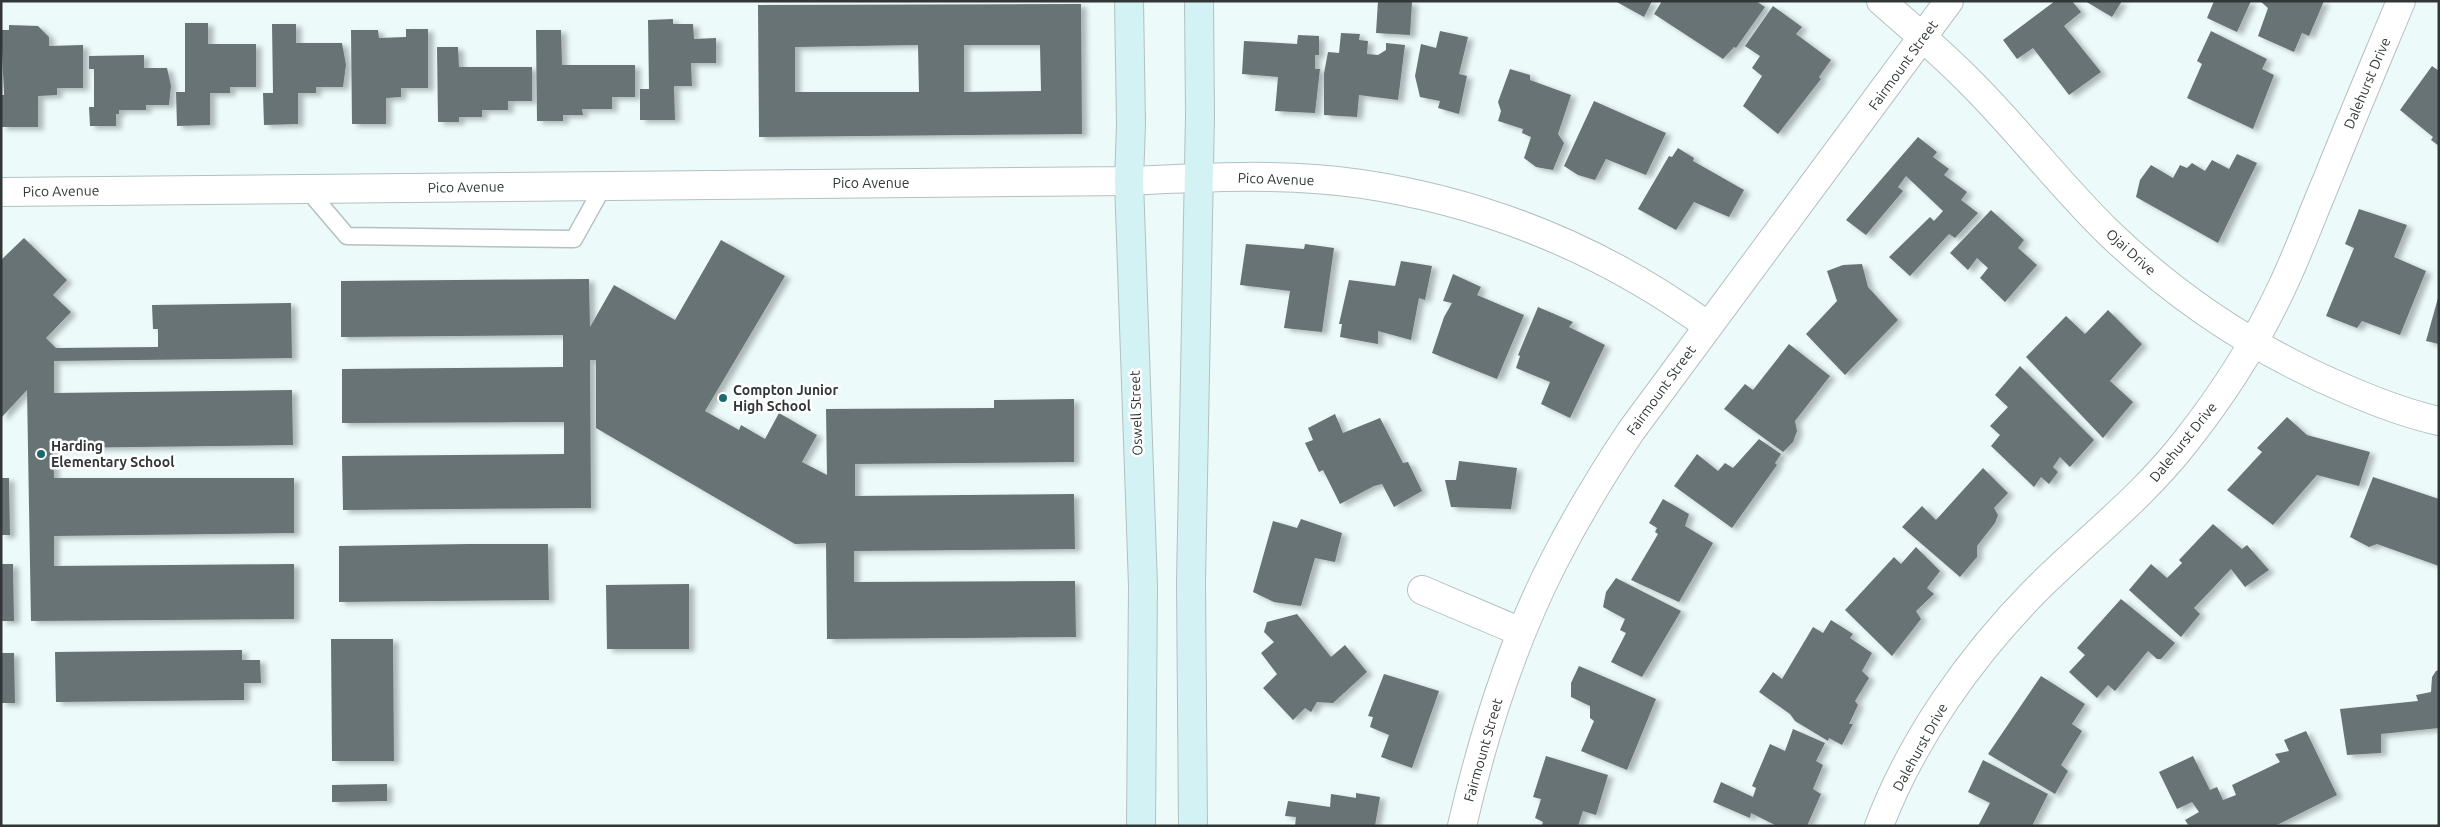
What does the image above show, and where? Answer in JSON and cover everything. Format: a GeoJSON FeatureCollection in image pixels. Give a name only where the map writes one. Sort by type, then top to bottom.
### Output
{"type":"FeatureCollection","features":[{"type":"Feature","properties":{"kind":"main road","name":"Oswell Street"},"geometry":{"type":"LineString","coordinates":[[1129,1],[1131,124],[1129,181],[1143,586],[1141,826]]}},
{"type":"Feature","properties":{"kind":"main road"},"geometry":{"type":"LineString","coordinates":[[1193,826],[1191,582],[1199,1]]}},
{"type":"Feature","properties":{"kind":"street","name":"Ojai Drive"},"geometry":{"type":"LineString","coordinates":[[1880,1],[1973,85],[2105,229],[2160,278],[2204,312],[2253,344],[2310,374],[2370,400],[2439,421]]}},
{"type":"Feature","properties":{"kind":"street","name":"Fairmount Street"},"geometry":{"type":"LineString","coordinates":[[1462,826],[1478,758],[1521,632],[1553,562],[1590,495],[1631,431],[1949,1]]}},
{"type":"Feature","properties":{"kind":"street","name":"Dalehurst Drive"},"geometry":{"type":"LineString","coordinates":[[1879,826],[1917,747],[1952,692],[1991,640],[2034,592],[2143,490],[2174,456],[2232,379],[2253,344],[2282,286],[2401,1]]}},
{"type":"Feature","properties":{"kind":"street","name":"Pico Avenue"},"geometry":{"type":"LineString","coordinates":[[1,192],[1129,181],[1198,177],[1296,179],[1361,184],[1425,195],[1487,212],[1560,240],[1630,274],[1708,326]]}},
{"type":"Feature","properties":{"kind":"street"},"geometry":{"type":"LineString","coordinates":[[1422,590],[1521,632]]}},
{"type":"Feature","properties":{"kind":"lane"},"geometry":{"type":"LineString","coordinates":[[306,188],[347,236],[524,240],[574,239],[604,185]]}},
{"type":"Feature","properties":{"kind":"building"},"geometry":{"type":"Polygon","coordinates":[[[1378,1],[1412,2],[1410,35],[1376,33],[1378,1]]]}},
{"type":"Feature","properties":{"kind":"building"},"geometry":{"type":"Polygon","coordinates":[[[1615,1],[1652,1],[1644,17],[1615,1]]]}},
{"type":"Feature","properties":{"kind":"building"},"geometry":{"type":"Polygon","coordinates":[[[1662,1],[1756,1],[1765,7],[1736,48],[1734,47],[1723,59],[1654,14],[1662,1]]]}},
{"type":"Feature","properties":{"kind":"building"},"geometry":{"type":"Polygon","coordinates":[[[2055,1],[2072,1],[2081,12],[2064,26],[2101,72],[2069,95],[2033,48],[2017,59],[2003,40],[2055,1]]]}},
{"type":"Feature","properties":{"kind":"building"},"geometry":{"type":"Polygon","coordinates":[[[2085,1],[2122,1],[2112,17],[2085,1]]]}},
{"type":"Feature","properties":{"kind":"building"},"geometry":{"type":"Polygon","coordinates":[[[2214,1],[2251,1],[2237,32],[2207,18],[2214,1]]]}},
{"type":"Feature","properties":{"kind":"building"},"geometry":{"type":"Polygon","coordinates":[[[2260,1],[2324,1],[2309,36],[2302,33],[2294,52],[2258,36],[2268,8],[2260,1]]]}},
{"type":"Feature","properties":{"kind":"building"},"geometry":{"type":"Polygon","coordinates":[[[1081,4],[1082,134],[759,137],[758,5],[1081,4]],[[918,45],[795,47],[795,92],[919,92],[918,45]],[[964,45],[964,92],[1041,91],[1040,45],[964,45]]]}},
{"type":"Feature","properties":{"kind":"building"},"geometry":{"type":"Polygon","coordinates":[[[1773,6],[1802,27],[1796,34],[1831,60],[1819,77],[1821,79],[1778,134],[1743,106],[1762,76],[1752,68],[1760,56],[1745,46],[1773,6]]]}},
{"type":"Feature","properties":{"kind":"building"},"geometry":{"type":"Polygon","coordinates":[[[673,19],[673,24],[693,24],[694,39],[716,38],[716,63],[691,63],[692,86],[674,86],[675,120],[640,120],[640,89],[649,89],[648,20],[673,19]]]}},
{"type":"Feature","properties":{"kind":"building"},"geometry":{"type":"Polygon","coordinates":[[[185,23],[208,23],[208,44],[256,44],[256,87],[230,87],[230,93],[210,93],[210,125],[177,126],[176,92],[185,92],[185,23]]]}},
{"type":"Feature","properties":{"kind":"building"},"geometry":{"type":"Polygon","coordinates":[[[272,24],[296,24],[296,43],[342,43],[346,65],[343,87],[316,87],[316,93],[298,93],[298,124],[264,125],[263,93],[273,93],[272,24]]]}},
{"type":"Feature","properties":{"kind":"building"},"geometry":{"type":"Polygon","coordinates":[[[9,25],[38,26],[49,37],[49,46],[83,45],[83,88],[57,88],[57,95],[38,96],[38,127],[1,127],[1,95],[4,95],[1,30],[9,30],[9,25]]]}},
{"type":"Feature","properties":{"kind":"building"},"geometry":{"type":"Polygon","coordinates":[[[406,29],[428,29],[428,88],[401,88],[401,97],[386,98],[386,124],[352,124],[351,30],[378,30],[379,38],[406,37],[406,29]]]}},
{"type":"Feature","properties":{"kind":"building"},"geometry":{"type":"Polygon","coordinates":[[[536,30],[561,30],[562,65],[635,65],[635,97],[612,97],[612,109],[582,109],[583,115],[563,115],[563,121],[537,121],[536,30]]]}},
{"type":"Feature","properties":{"kind":"building"},"geometry":{"type":"Polygon","coordinates":[[[1440,31],[1468,37],[1459,74],[1467,76],[1459,114],[1438,108],[1440,101],[1420,97],[1415,76],[1421,44],[1436,48],[1440,31]]]}},
{"type":"Feature","properties":{"kind":"building"},"geometry":{"type":"Polygon","coordinates":[[[2211,31],[2267,59],[2262,69],[2274,75],[2253,129],[2187,98],[2202,64],[2197,61],[2211,31]]]}},
{"type":"Feature","properties":{"kind":"building"},"geometry":{"type":"Polygon","coordinates":[[[1341,33],[1360,34],[1359,40],[1368,41],[1367,54],[1378,55],[1386,50],[1386,43],[1405,45],[1398,100],[1359,95],[1357,117],[1324,115],[1324,73],[1328,52],[1339,53],[1341,33]]]}},
{"type":"Feature","properties":{"kind":"building"},"geometry":{"type":"Polygon","coordinates":[[[1298,35],[1319,36],[1319,55],[1315,55],[1315,69],[1320,69],[1315,113],[1275,111],[1278,77],[1242,74],[1244,41],[1297,44],[1298,35]]]}},
{"type":"Feature","properties":{"kind":"building"},"geometry":{"type":"Polygon","coordinates":[[[437,47],[458,47],[459,67],[532,67],[532,101],[508,101],[508,110],[482,110],[482,117],[459,117],[459,122],[438,122],[437,47]]]}},
{"type":"Feature","properties":{"kind":"building"},"geometry":{"type":"Polygon","coordinates":[[[144,55],[144,68],[167,68],[171,86],[169,105],[146,105],[146,110],[119,110],[119,114],[116,114],[116,126],[90,126],[89,107],[94,107],[94,69],[89,69],[89,56],[144,55]]]}},
{"type":"Feature","properties":{"kind":"building"},"geometry":{"type":"Polygon","coordinates":[[[2432,66],[2439,71],[2439,146],[2431,140],[2433,137],[2400,110],[2432,66]]]}},
{"type":"Feature","properties":{"kind":"building"},"geometry":{"type":"Polygon","coordinates":[[[1510,69],[1530,75],[1530,80],[1571,95],[1558,134],[1564,143],[1553,170],[1536,167],[1524,158],[1531,137],[1522,133],[1523,129],[1498,121],[1501,111],[1498,102],[1510,69]]]}},
{"type":"Feature","properties":{"kind":"building"},"geometry":{"type":"Polygon","coordinates":[[[1594,101],[1666,133],[1646,175],[1606,159],[1595,180],[1578,175],[1564,166],[1594,101]]]}},
{"type":"Feature","properties":{"kind":"building"},"geometry":{"type":"Polygon","coordinates":[[[1918,137],[1937,152],[1933,157],[1949,169],[1944,175],[1967,192],[1961,200],[1978,213],[1955,238],[1949,234],[1910,276],[1889,257],[1930,217],[1934,221],[1943,211],[1906,176],[1898,187],[1903,191],[1866,235],[1846,220],[1918,137]]]}},
{"type":"Feature","properties":{"kind":"building"},"geometry":{"type":"Polygon","coordinates":[[[1678,148],[1694,158],[1693,161],[1744,190],[1729,217],[1694,202],[1676,230],[1638,209],[1669,156],[1672,157],[1678,148]]]}},
{"type":"Feature","properties":{"kind":"building"},"geometry":{"type":"Polygon","coordinates":[[[2237,154],[2257,163],[2218,243],[2136,197],[2140,180],[2151,165],[2173,178],[2180,165],[2187,168],[2192,163],[2205,171],[2212,160],[2229,169],[2237,154]]]}},
{"type":"Feature","properties":{"kind":"building"},"geometry":{"type":"Polygon","coordinates":[[[2359,209],[2407,225],[2394,257],[2426,271],[2400,335],[2362,321],[2357,328],[2326,316],[2354,248],[2345,244],[2359,209]]]}},
{"type":"Feature","properties":{"kind":"building"},"geometry":{"type":"Polygon","coordinates":[[[1991,210],[2024,240],[2018,248],[2037,265],[2005,302],[1980,278],[1988,268],[1977,258],[1968,270],[1950,253],[1991,210]]]}},
{"type":"Feature","properties":{"kind":"building","name":"Harding Elementary School"},"geometry":{"type":"Polygon","coordinates":[[[24,238],[67,280],[53,295],[71,312],[46,338],[56,348],[158,347],[158,329],[153,329],[152,305],[291,303],[292,358],[54,361],[54,393],[292,390],[293,445],[53,448],[54,478],[294,478],[294,533],[54,536],[54,566],[294,564],[294,619],[31,621],[27,390],[1,418],[1,260],[24,238]]]}},
{"type":"Feature","properties":{"kind":"building"},"geometry":{"type":"Polygon","coordinates":[[[721,240],[785,276],[705,411],[739,430],[741,425],[765,439],[779,413],[817,435],[802,462],[827,475],[826,409],[994,408],[994,400],[1074,399],[1074,462],[855,464],[855,496],[1074,494],[1075,549],[854,551],[854,582],[1075,581],[1076,637],[827,639],[826,543],[795,544],[596,428],[596,360],[590,360],[591,508],[343,510],[342,456],[564,454],[564,422],[342,423],[342,369],[563,367],[563,335],[341,337],[341,281],[589,279],[590,327],[614,285],[675,320],[721,240]]]}},
{"type":"Feature","properties":{"kind":"building"},"geometry":{"type":"Polygon","coordinates":[[[1246,244],[1304,249],[1305,244],[1334,248],[1322,332],[1284,328],[1290,291],[1240,285],[1246,244]]]}},
{"type":"Feature","properties":{"kind":"building"},"geometry":{"type":"Polygon","coordinates":[[[1401,261],[1432,266],[1425,300],[1419,298],[1411,340],[1378,331],[1378,344],[1340,337],[1342,324],[1339,324],[1349,280],[1395,286],[1401,261]]]}},
{"type":"Feature","properties":{"kind":"building"},"geometry":{"type":"Polygon","coordinates":[[[1862,264],[1868,287],[1898,320],[1845,375],[1806,334],[1837,301],[1827,271],[1843,265],[1862,264]]]}},
{"type":"Feature","properties":{"kind":"building"},"geometry":{"type":"Polygon","coordinates":[[[1453,274],[1481,287],[1477,295],[1524,315],[1497,379],[1432,353],[1444,317],[1452,303],[1443,301],[1453,274]]]}},
{"type":"Feature","properties":{"kind":"building"},"geometry":{"type":"Polygon","coordinates":[[[2439,298],[2439,344],[2426,341],[2439,298]]]}},
{"type":"Feature","properties":{"kind":"building"},"geometry":{"type":"Polygon","coordinates":[[[1538,307],[1573,322],[1569,327],[1605,345],[1570,418],[1541,404],[1550,382],[1516,368],[1520,356],[1518,355],[1538,307]]]}},
{"type":"Feature","properties":{"kind":"building"},"geometry":{"type":"Polygon","coordinates":[[[2108,310],[2142,344],[2110,381],[2133,402],[2103,438],[2026,357],[2066,316],[2085,334],[2108,310]]]}},
{"type":"Feature","properties":{"kind":"building"},"geometry":{"type":"Polygon","coordinates":[[[1789,344],[1830,376],[1795,421],[1797,431],[1793,442],[1783,452],[1724,409],[1745,384],[1753,390],[1789,344]]]}},
{"type":"Feature","properties":{"kind":"building"},"geometry":{"type":"Polygon","coordinates":[[[2020,366],[2094,440],[2070,467],[2060,457],[2053,467],[2058,472],[2049,484],[2041,477],[2034,487],[1991,446],[2000,435],[1990,426],[2008,407],[1995,395],[2020,366]]]}},
{"type":"Feature","properties":{"kind":"building"},"geometry":{"type":"Polygon","coordinates":[[[1335,414],[1343,433],[1380,418],[1403,463],[1408,462],[1422,491],[1394,507],[1382,484],[1374,486],[1340,504],[1323,470],[1319,472],[1305,443],[1313,440],[1308,428],[1335,414]]]}},
{"type":"Feature","properties":{"kind":"building"},"geometry":{"type":"Polygon","coordinates":[[[2287,417],[2307,435],[2370,452],[2359,486],[2317,475],[2273,525],[2227,490],[2262,452],[2257,448],[2287,417]]]}},
{"type":"Feature","properties":{"kind":"building"},"geometry":{"type":"Polygon","coordinates":[[[1759,439],[1781,454],[1775,463],[1777,465],[1732,528],[1674,486],[1697,454],[1718,471],[1725,463],[1733,468],[1759,439]]]}},
{"type":"Feature","properties":{"kind":"building"},"geometry":{"type":"Polygon","coordinates":[[[1459,461],[1517,468],[1511,509],[1451,507],[1445,480],[1456,480],[1459,461]]]}},
{"type":"Feature","properties":{"kind":"building"},"geometry":{"type":"Polygon","coordinates":[[[1983,468],[2008,493],[1994,508],[1998,515],[1995,523],[1977,546],[1977,557],[1960,577],[1902,527],[1922,506],[1936,520],[1983,468]]]}},
{"type":"Feature","properties":{"kind":"building"},"geometry":{"type":"Polygon","coordinates":[[[2373,477],[2439,499],[2439,566],[2377,544],[2369,547],[2350,537],[2373,477]]]}},
{"type":"Feature","properties":{"kind":"building"},"geometry":{"type":"Polygon","coordinates":[[[1,478],[9,478],[10,535],[1,535],[1,478]]]}},
{"type":"Feature","properties":{"kind":"building"},"geometry":{"type":"Polygon","coordinates":[[[1663,499],[1689,514],[1685,526],[1713,543],[1679,602],[1631,580],[1658,534],[1655,532],[1657,528],[1649,523],[1663,499]]]}},
{"type":"Feature","properties":{"kind":"building"},"geometry":{"type":"Polygon","coordinates":[[[1301,519],[1342,533],[1335,562],[1315,558],[1301,606],[1274,602],[1253,592],[1273,521],[1297,528],[1301,519]]]}},
{"type":"Feature","properties":{"kind":"building"},"geometry":{"type":"Polygon","coordinates":[[[2213,524],[2242,549],[2247,545],[2269,570],[2245,587],[2231,569],[2194,608],[2200,614],[2181,637],[2129,590],[2151,564],[2167,578],[2182,563],[2179,560],[2213,524]]]}},
{"type":"Feature","properties":{"kind":"building"},"geometry":{"type":"Polygon","coordinates":[[[548,544],[549,600],[339,602],[339,546],[548,544]]]}},
{"type":"Feature","properties":{"kind":"building"},"geometry":{"type":"Polygon","coordinates":[[[1916,547],[1940,571],[1927,588],[1934,594],[1916,611],[1921,619],[1892,656],[1845,610],[1894,557],[1901,564],[1916,547]]]}},
{"type":"Feature","properties":{"kind":"building"},"geometry":{"type":"Polygon","coordinates":[[[1,564],[13,564],[14,621],[1,621],[1,564]]]}},
{"type":"Feature","properties":{"kind":"building"},"geometry":{"type":"Polygon","coordinates":[[[1616,578],[1681,611],[1642,677],[1611,662],[1626,633],[1620,630],[1625,619],[1603,607],[1606,592],[1616,578]]]}},
{"type":"Feature","properties":{"kind":"building"},"geometry":{"type":"Polygon","coordinates":[[[689,584],[689,649],[607,649],[606,585],[689,584]]]}},
{"type":"Feature","properties":{"kind":"building"},"geometry":{"type":"Polygon","coordinates":[[[2121,599],[2175,643],[2161,659],[2157,659],[2148,651],[2115,691],[2108,685],[2097,698],[2069,672],[2085,655],[2077,648],[2121,599]]]}},
{"type":"Feature","properties":{"kind":"building"},"geometry":{"type":"Polygon","coordinates":[[[1297,614],[1331,657],[1345,645],[1367,672],[1333,703],[1317,702],[1311,712],[1305,708],[1293,720],[1263,688],[1277,674],[1261,653],[1274,642],[1264,632],[1267,622],[1297,614]]]}},
{"type":"Feature","properties":{"kind":"building"},"geometry":{"type":"Polygon","coordinates":[[[1831,620],[1853,634],[1850,638],[1872,653],[1862,671],[1869,678],[1855,701],[1858,705],[1849,724],[1853,724],[1842,745],[1829,738],[1828,741],[1795,721],[1790,714],[1759,692],[1773,672],[1782,679],[1813,627],[1823,633],[1831,620]]]}},
{"type":"Feature","properties":{"kind":"building"},"geometry":{"type":"Polygon","coordinates":[[[331,639],[393,639],[394,761],[332,761],[331,639]]]}},
{"type":"Feature","properties":{"kind":"building"},"geometry":{"type":"Polygon","coordinates":[[[242,650],[242,660],[260,660],[261,683],[244,683],[244,700],[56,702],[55,652],[242,650]]]}},
{"type":"Feature","properties":{"kind":"building"},"geometry":{"type":"Polygon","coordinates":[[[1,653],[14,653],[15,703],[1,703],[1,653]]]}},
{"type":"Feature","properties":{"kind":"building"},"geometry":{"type":"Polygon","coordinates":[[[1579,666],[1656,699],[1627,770],[1581,751],[1594,721],[1590,718],[1590,706],[1571,697],[1571,683],[1579,666]]]}},
{"type":"Feature","properties":{"kind":"building"},"geometry":{"type":"Polygon","coordinates":[[[2439,670],[2439,728],[2381,734],[2381,753],[2347,755],[2340,709],[2418,701],[2416,695],[2431,692],[2432,677],[2439,670]]]}},
{"type":"Feature","properties":{"kind":"building"},"geometry":{"type":"Polygon","coordinates":[[[1384,674],[1439,691],[1412,768],[1381,757],[1389,735],[1370,727],[1373,717],[1368,716],[1384,674]]]}},
{"type":"Feature","properties":{"kind":"building"},"geometry":{"type":"Polygon","coordinates":[[[2041,676],[2085,704],[2072,724],[2082,731],[2061,765],[2068,771],[2055,794],[1988,754],[2041,676]]]}},
{"type":"Feature","properties":{"kind":"building"},"geometry":{"type":"Polygon","coordinates":[[[1793,729],[1825,743],[1816,761],[1823,765],[1813,789],[1821,794],[1807,826],[1777,826],[1751,813],[1750,818],[1713,802],[1721,782],[1753,797],[1756,788],[1752,786],[1770,744],[1785,751],[1793,729]]]}},
{"type":"Feature","properties":{"kind":"building"},"geometry":{"type":"Polygon","coordinates":[[[2306,731],[2337,795],[2275,826],[2189,826],[2185,820],[2199,812],[2192,802],[2177,809],[2159,772],[2193,756],[2210,790],[2217,787],[2223,800],[2236,795],[2232,785],[2280,762],[2275,754],[2289,751],[2284,740],[2306,731]]]}},
{"type":"Feature","properties":{"kind":"building"},"geometry":{"type":"Polygon","coordinates":[[[1546,756],[1608,775],[1596,815],[1583,811],[1578,826],[1542,826],[1543,822],[1535,818],[1541,799],[1533,797],[1546,756]]]}},
{"type":"Feature","properties":{"kind":"building"},"geometry":{"type":"Polygon","coordinates":[[[1983,760],[2048,794],[2032,826],[1978,826],[1990,803],[1968,792],[1983,760]]]}},
{"type":"Feature","properties":{"kind":"building"},"geometry":{"type":"Polygon","coordinates":[[[387,784],[387,801],[332,802],[332,785],[387,784]]]}},
{"type":"Feature","properties":{"kind":"building"},"geometry":{"type":"Polygon","coordinates":[[[1356,793],[1380,797],[1375,826],[1295,826],[1296,817],[1285,816],[1288,801],[1330,807],[1331,794],[1356,798],[1356,793]]]}},
{"type":"Feature","properties":{"kind":"place","name":"Compton Junior High School"},"geometry":{"type":"Point","coordinates":[723,398]}},
{"type":"Feature","properties":{"kind":"place","name":"Harding Elementary School"},"geometry":{"type":"Point","coordinates":[41,454]}}]}
